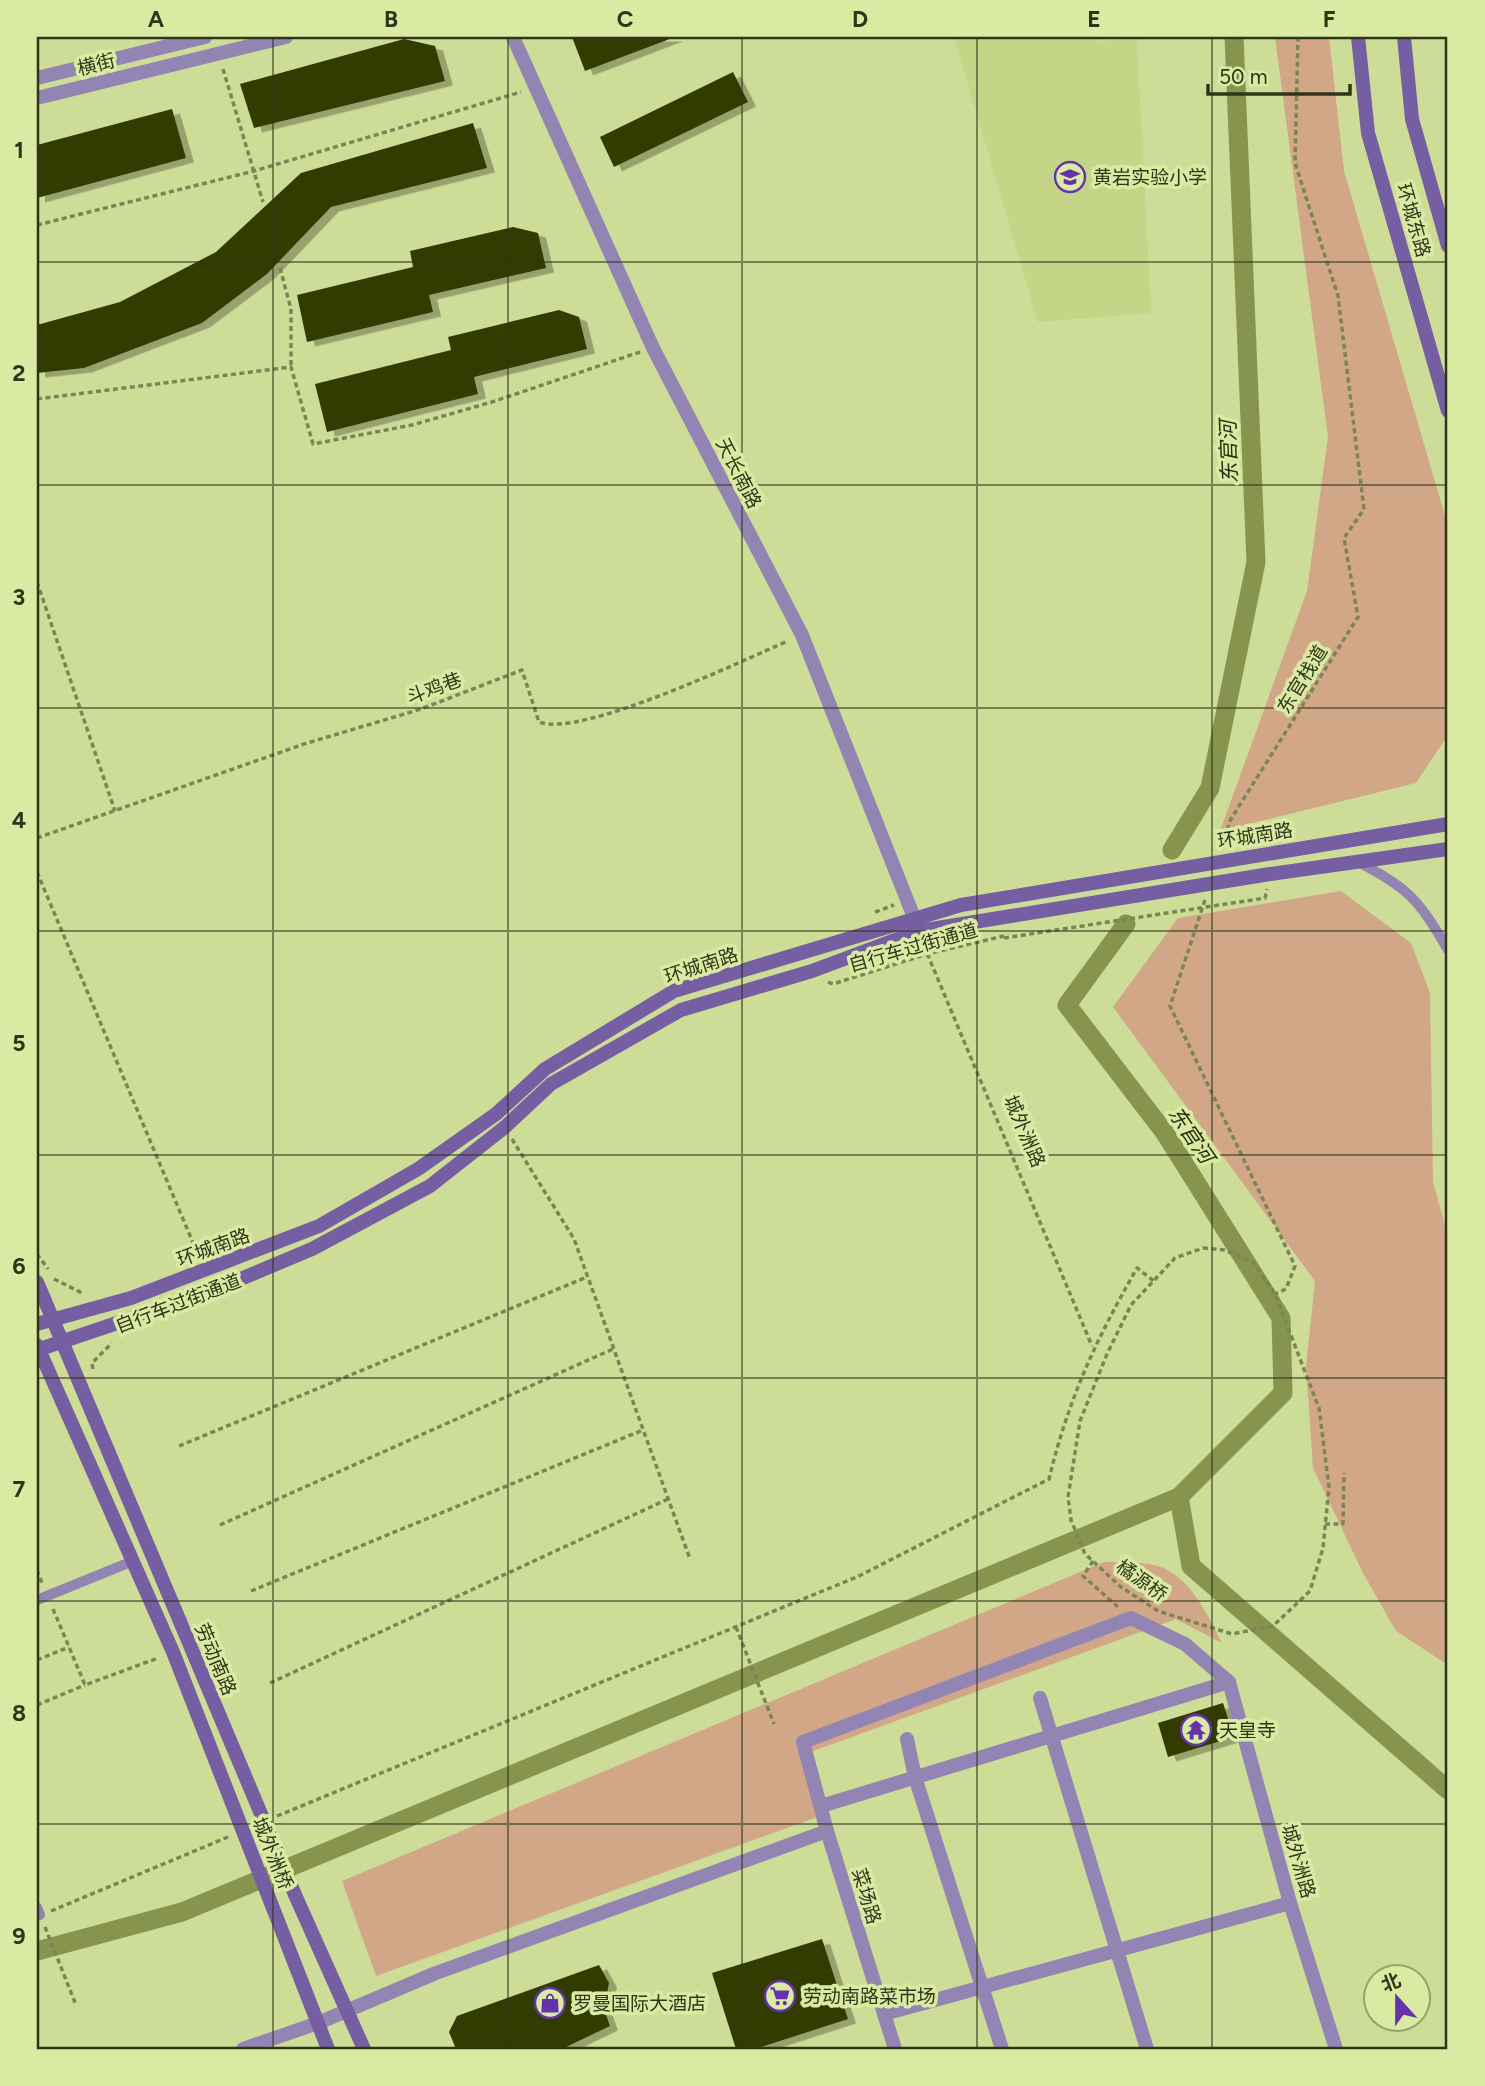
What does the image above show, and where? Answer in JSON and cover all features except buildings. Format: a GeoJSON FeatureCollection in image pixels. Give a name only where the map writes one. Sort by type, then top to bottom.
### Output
{"type":"FeatureCollection","features":[{"type":"Feature","properties":{"kind":"main road","name":"环城东路"},"geometry":{"type":"LineString","coordinates":[[1358,37],[1368,132],[1448,411]]}},
{"type":"Feature","properties":{"kind":"main road","name":"环城东路"},"geometry":{"type":"LineString","coordinates":[[1404,37],[1412,119],[1448,246]]}},
{"type":"Feature","properties":{"kind":"main road","name":"环城南路"},"geometry":{"type":"LineString","coordinates":[[37,1324],[131,1298],[319,1226],[418,1169],[496,1114],[545,1069],[674,991],[961,905],[1448,824]]}},
{"type":"Feature","properties":{"kind":"main road"},"geometry":{"type":"LineString","coordinates":[[37,1348],[63,1342],[212,1291],[312,1249],[430,1186],[505,1127],[551,1084],[681,1010],[812,971],[919,931],[1270,874],[1448,849]]}},
{"type":"Feature","properties":{"kind":"main road","name":"劳动南路"},"geometry":{"type":"LineString","coordinates":[[37,1282],[296,1897],[364,2049]]}},
{"type":"Feature","properties":{"kind":"main road","name":"劳动南路"},"geometry":{"type":"LineString","coordinates":[[37,1348],[173,1652],[237,1814]]}},
{"type":"Feature","properties":{"kind":"main road","name":"城外洲桥"},"geometry":{"type":"LineString","coordinates":[[237,1814],[317,2023]]}},
{"type":"Feature","properties":{"kind":"main road"},"geometry":{"type":"LineString","coordinates":[[317,2023],[328,2049]]}},
{"type":"Feature","properties":{"kind":"street","name":"横街"},"geometry":{"type":"LineString","coordinates":[[37,78],[205,37]]}},
{"type":"Feature","properties":{"kind":"street","name":"横街"},"geometry":{"type":"LineString","coordinates":[[37,98],[286,37]]}},
{"type":"Feature","properties":{"kind":"street","name":"天长南路"},"geometry":{"type":"LineString","coordinates":[[513,37],[653,348],[802,635],[919,931]]}},
{"type":"Feature","properties":{"kind":"street"},"geometry":{"type":"LineString","coordinates":[[1131,1618],[1185,1644],[1229,1682]]}},
{"type":"Feature","properties":{"kind":"street","name":"菜场路"},"geometry":{"type":"LineString","coordinates":[[894,2049],[803,1742],[1131,1618]]}},
{"type":"Feature","properties":{"kind":"street"},"geometry":{"type":"LineString","coordinates":[[821,1807],[1229,1682]]}},
{"type":"Feature","properties":{"kind":"street","name":"城外洲路"},"geometry":{"type":"LineString","coordinates":[[1229,1682],[1290,1903],[1336,2049]]}},
{"type":"Feature","properties":{"kind":"street"},"geometry":{"type":"LineString","coordinates":[[1040,1698],[1054,1735],[1115,1949],[1147,2049]]}},
{"type":"Feature","properties":{"kind":"street"},"geometry":{"type":"LineString","coordinates":[[907,1739],[915,1777],[1002,2049]]}},
{"type":"Feature","properties":{"kind":"street"},"geometry":{"type":"LineString","coordinates":[[243,2049],[317,2023],[436,1973],[827,1830]]}},
{"type":"Feature","properties":{"kind":"street"},"geometry":{"type":"LineString","coordinates":[[884,2014],[1290,1903]]}},
{"type":"Feature","properties":{"kind":"lane"},"geometry":{"type":"LineString","coordinates":[[1356,861],[1396,881],[1426,911],[1448,950]]}},
{"type":"Feature","properties":{"kind":"lane"},"geometry":{"type":"LineString","coordinates":[[42,1598],[133,1561]]}},
{"type":"Feature","properties":{"kind":"path","name":"东官栈道"},"geometry":{"type":"LineString","coordinates":[[1219,856],[1231,818],[1358,617],[1344,538],[1364,509],[1338,296],[1295,163],[1298,37]]}},
{"type":"Feature","properties":{"kind":"path"},"geometry":{"type":"LineString","coordinates":[[218,54],[263,202]]}},
{"type":"Feature","properties":{"kind":"path"},"geometry":{"type":"LineString","coordinates":[[37,225],[254,171],[536,88]]}},
{"type":"Feature","properties":{"kind":"path"},"geometry":{"type":"LineString","coordinates":[[280,268],[291,309],[291,367],[313,444],[425,421],[653,348]]}},
{"type":"Feature","properties":{"kind":"path"},"geometry":{"type":"LineString","coordinates":[[37,399],[291,367]]}},
{"type":"Feature","properties":{"kind":"path"},"geometry":{"type":"LineString","coordinates":[[37,582],[116,811]]}},
{"type":"Feature","properties":{"kind":"path","name":"斗鸡巷"},"geometry":{"type":"LineString","coordinates":[[37,838],[304,744],[421,709],[522,670],[539,722],[552,727],[625,708],[802,635]]}},
{"type":"Feature","properties":{"kind":"path"},"geometry":{"type":"LineString","coordinates":[[37,872],[205,1271]]}},
{"type":"Feature","properties":{"kind":"path"},"geometry":{"type":"LineString","coordinates":[[1004,938],[1265,898],[1270,874]]}},
{"type":"Feature","properties":{"kind":"path"},"geometry":{"type":"LineString","coordinates":[[1207,893],[1170,1006],[1295,1266],[1286,1289],[1275,1294]]}},
{"type":"Feature","properties":{"kind":"path","name":"自行车过街通道"},"geometry":{"type":"LineString","coordinates":[[812,971],[833,984],[927,954],[1004,938],[1006,916]]}},
{"type":"Feature","properties":{"kind":"path","name":"城外洲路"},"geometry":{"type":"LineString","coordinates":[[919,931],[1093,1348]]}},
{"type":"Feature","properties":{"kind":"path"},"geometry":{"type":"LineString","coordinates":[[505,1127],[574,1239],[690,1559]]}},
{"type":"Feature","properties":{"kind":"path","name":"橘源桥"},"geometry":{"type":"LineString","coordinates":[[1203,1248],[1224,1250],[1253,1262],[1275,1294],[1319,1408],[1329,1487],[1323,1548],[1310,1591],[1273,1626],[1232,1634],[1158,1611],[1121,1587],[1085,1554],[1072,1520],[1068,1497],[1080,1421],[1107,1354],[1131,1305],[1175,1258],[1203,1248]]}},
{"type":"Feature","properties":{"kind":"path","name":"自行车过街通道"},"geometry":{"type":"LineString","coordinates":[[37,1254],[57,1282],[85,1295],[96,1296]]}},
{"type":"Feature","properties":{"kind":"path"},"geometry":{"type":"LineString","coordinates":[[357,1783],[859,1576],[1049,1479],[1063,1422],[1093,1348],[1137,1268],[1154,1281]]}},
{"type":"Feature","properties":{"kind":"path"},"geometry":{"type":"LineString","coordinates":[[179,1446],[587,1277]]}},
{"type":"Feature","properties":{"kind":"path","name":"自行车过街通道"},"geometry":{"type":"LineString","coordinates":[[93,1374],[92,1363],[110,1343],[123,1339]]}},
{"type":"Feature","properties":{"kind":"path"},"geometry":{"type":"LineString","coordinates":[[220,1525],[613,1349]]}},
{"type":"Feature","properties":{"kind":"path"},"geometry":{"type":"LineString","coordinates":[[251,1591],[643,1430]]}},
{"type":"Feature","properties":{"kind":"path"},"geometry":{"type":"LineString","coordinates":[[1325,1524],[1343,1524],[1344,1473]]}},
{"type":"Feature","properties":{"kind":"path"},"geometry":{"type":"LineString","coordinates":[[270,1683],[668,1499]]}},
{"type":"Feature","properties":{"kind":"path"},"geometry":{"type":"LineString","coordinates":[[1093,1561],[1083,1576],[1131,1618]]}},
{"type":"Feature","properties":{"kind":"path"},"geometry":{"type":"LineString","coordinates":[[42,1598],[86,1685]]}},
{"type":"Feature","properties":{"kind":"path"},"geometry":{"type":"LineString","coordinates":[[736,1627],[774,1724]]}},
{"type":"Feature","properties":{"kind":"path"},"geometry":{"type":"LineString","coordinates":[[37,1660],[69,1647]]}},
{"type":"Feature","properties":{"kind":"path"},"geometry":{"type":"LineString","coordinates":[[37,1706],[173,1652]]}},
{"type":"Feature","properties":{"kind":"path"},"geometry":{"type":"LineString","coordinates":[[76,2004],[38,1911],[160,1866]]}},
{"type":"Feature","properties":{"kind":"shaded area","name":"黄岩实验小学"},"geometry":{"type":"Polygon","coordinates":[[[954,37],[1096,37],[1098,41],[1137,39],[1151,313],[1038,322],[954,37]]]}},
{"type":"Feature","properties":{"kind":"shaded area"},"geometry":{"type":"Polygon","coordinates":[[[1275,37],[1329,37],[1344,171],[1448,526],[1448,735],[1416,783],[1220,831],[1307,591],[1328,437],[1275,37]]]}},
{"type":"Feature","properties":{"kind":"shaded area"},"geometry":{"type":"Polygon","coordinates":[[[1341,891],[1411,943],[1430,993],[1433,1182],[1448,1236],[1448,1665],[1396,1631],[1363,1573],[1313,1468],[1306,1366],[1315,1281],[1113,1007],[1178,918],[1341,891]]]}},
{"type":"Feature","properties":{"kind":"shaded area"},"geometry":{"type":"Polygon","coordinates":[[[1104,1562],[1149,1564],[1175,1575],[1194,1594],[1222,1643],[1176,1619],[805,1754],[823,1815],[376,1976],[342,1881],[1104,1562]]]}},
{"type":"Feature","properties":{"kind":"waterway","name":"东官河"},"geometry":{"type":"LineString","coordinates":[[1172,850],[1210,788],[1256,562],[1234,37]]}},
{"type":"Feature","properties":{"kind":"waterway"},"geometry":{"type":"LineString","coordinates":[[37,1951],[182,1912],[1179,1497],[1283,1393],[1281,1318],[1165,1133],[1067,1005],[1126,924]]}},
{"type":"Feature","properties":{"kind":"waterway"},"geometry":{"type":"LineString","coordinates":[[1179,1497],[1191,1566],[1448,1790]]}},
{"type":"Feature","properties":{"kind":"place","name":"黄岩实验小学"},"geometry":{"type":"Point","coordinates":[1070,177]}},
{"type":"Feature","properties":{"kind":"place","name":"天皇寺"},"geometry":{"type":"Point","coordinates":[1196,1730]}},
{"type":"Feature","properties":{"kind":"place","name":"劳动南路菜市场"},"geometry":{"type":"Point","coordinates":[780,1996]}},
{"type":"Feature","properties":{"kind":"place","name":"罗曼国际大酒店"},"geometry":{"type":"Point","coordinates":[550,2003]}}]}
